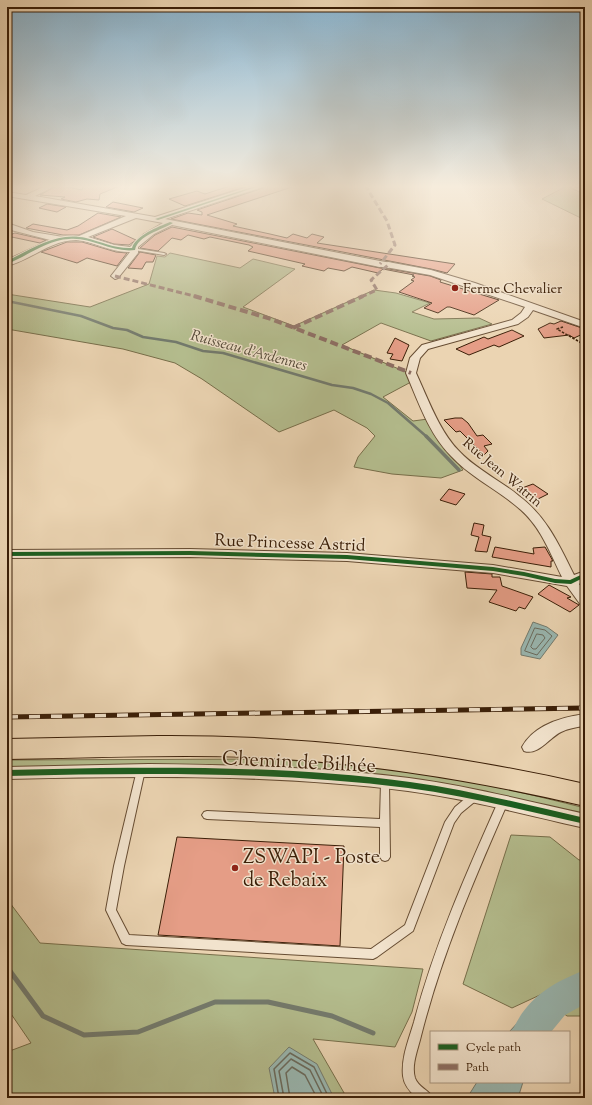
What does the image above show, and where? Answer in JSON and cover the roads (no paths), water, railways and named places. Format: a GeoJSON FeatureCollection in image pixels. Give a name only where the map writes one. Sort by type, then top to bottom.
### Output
{"type":"FeatureCollection","features":[{"type":"Feature","properties":{"kind":"highway"},"geometry":{"type":"LineString","coordinates":[[7,749],[160,746],[247,747],[309,751],[379,757],[465,770],[532,783],[585,796]]}},
{"type":"Feature","properties":{"kind":"street"},"geometry":{"type":"LineString","coordinates":[[48,237],[60,239],[80,238],[120,248],[134,249]]}},
{"type":"Feature","properties":{"kind":"street"},"geometry":{"type":"LineString","coordinates":[[115,276],[134,253],[134,246],[143,237]]}},
{"type":"Feature","properties":{"kind":"street"},"geometry":{"type":"LineString","coordinates":[[236,237],[431,273],[472,285],[585,325]]}},
{"type":"Feature","properties":{"kind":"street"},"geometry":{"type":"LineString","coordinates":[[7,264],[60,239]]}},
{"type":"Feature","properties":{"kind":"street","name":"Rue Jean Watrin"},"geometry":{"type":"LineString","coordinates":[[530,306],[525,315],[515,322],[425,347],[416,355],[412,363],[411,374],[445,440],[453,452],[466,464],[523,505],[542,526],[555,546],[571,582]]}},
{"type":"Feature","properties":{"kind":"street","name":"Rue Princesse Astrid"},"geometry":{"type":"LineString","coordinates":[[7,554],[190,553],[347,557],[493,569],[555,581],[571,582]]}},
{"type":"Feature","properties":{"kind":"street"},"geometry":{"type":"LineString","coordinates":[[585,575],[571,582],[585,601]]}},
{"type":"Feature","properties":{"kind":"street"},"geometry":{"type":"LineString","coordinates":[[530,746],[546,732],[560,725],[585,720]]}},
{"type":"Feature","properties":{"kind":"street","name":"Chemin de Bilhée"},"geometry":{"type":"LineString","coordinates":[[7,772],[141,770],[302,774],[385,782],[475,796],[585,821]]}},
{"type":"Feature","properties":{"kind":"lane"},"geometry":{"type":"LineString","coordinates":[[134,249],[164,254]]}},
{"type":"Feature","properties":{"kind":"lane"},"geometry":{"type":"LineString","coordinates":[[141,770],[110,910],[126,940],[373,954],[409,928],[450,822],[458,810],[475,796]]}},
{"type":"Feature","properties":{"kind":"lane"},"geometry":{"type":"LineString","coordinates":[[385,782],[385,857]]}},
{"type":"Feature","properties":{"kind":"lane"},"geometry":{"type":"LineString","coordinates":[[428,1098],[412,1087],[408,1076],[426,996],[461,896],[503,802]]}},
{"type":"Feature","properties":{"kind":"lane"},"geometry":{"type":"LineString","coordinates":[[207,815],[385,823]]}},
{"type":"Feature","properties":{"kind":"water"},"geometry":{"type":"Polygon","coordinates":[[[533,622],[547,627],[558,635],[540,659],[521,655],[521,648],[533,622]]]}},
{"type":"Feature","properties":{"kind":"water"},"geometry":{"type":"Polygon","coordinates":[[[522,1018],[546,1031],[510,1031],[522,1018]]]}},
{"type":"Feature","properties":{"kind":"water"},"geometry":{"type":"Polygon","coordinates":[[[289,1047],[317,1064],[334,1098],[275,1098],[269,1068],[289,1047]]]}},
{"type":"Feature","properties":{"kind":"water"},"geometry":{"type":"Polygon","coordinates":[[[476,1083],[523,1083],[518,1098],[467,1098],[476,1083]]]}},
{"type":"Feature","properties":{"kind":"waterway","name":"Ruisseau d'Ardennes"},"geometry":{"type":"LineString","coordinates":[[7,301],[81,316],[113,328],[127,330],[143,337],[176,342],[203,351],[223,353],[332,385],[353,388],[371,394],[388,403],[427,437]]}},
{"type":"Feature","properties":{"kind":"waterway","name":"Ruisseau d'Ardennes"},"geometry":{"type":"LineString","coordinates":[[427,437],[459,470]]}},
{"type":"Feature","properties":{"kind":"waterway"},"geometry":{"type":"LineString","coordinates":[[7,967],[43,1016],[84,1035],[138,1032],[215,1002],[268,1002],[332,1016],[373,1033]]}},
{"type":"Feature","properties":{"kind":"waterway"},"geometry":{"type":"LineString","coordinates":[[530,1031],[553,1003],[585,986]]}},
{"type":"Feature","properties":{"kind":"railway"},"geometry":{"type":"LineString","coordinates":[[7,717],[585,708]]}},
{"type":"Feature","properties":{"kind":"place","name":"Ferme Chevalier"},"geometry":{"type":"Point","coordinates":[455,288]}},
{"type":"Feature","properties":{"kind":"place","name":"ZSWAPI - Poste de Rebaix"},"geometry":{"type":"Point","coordinates":[235,868]}}]}
